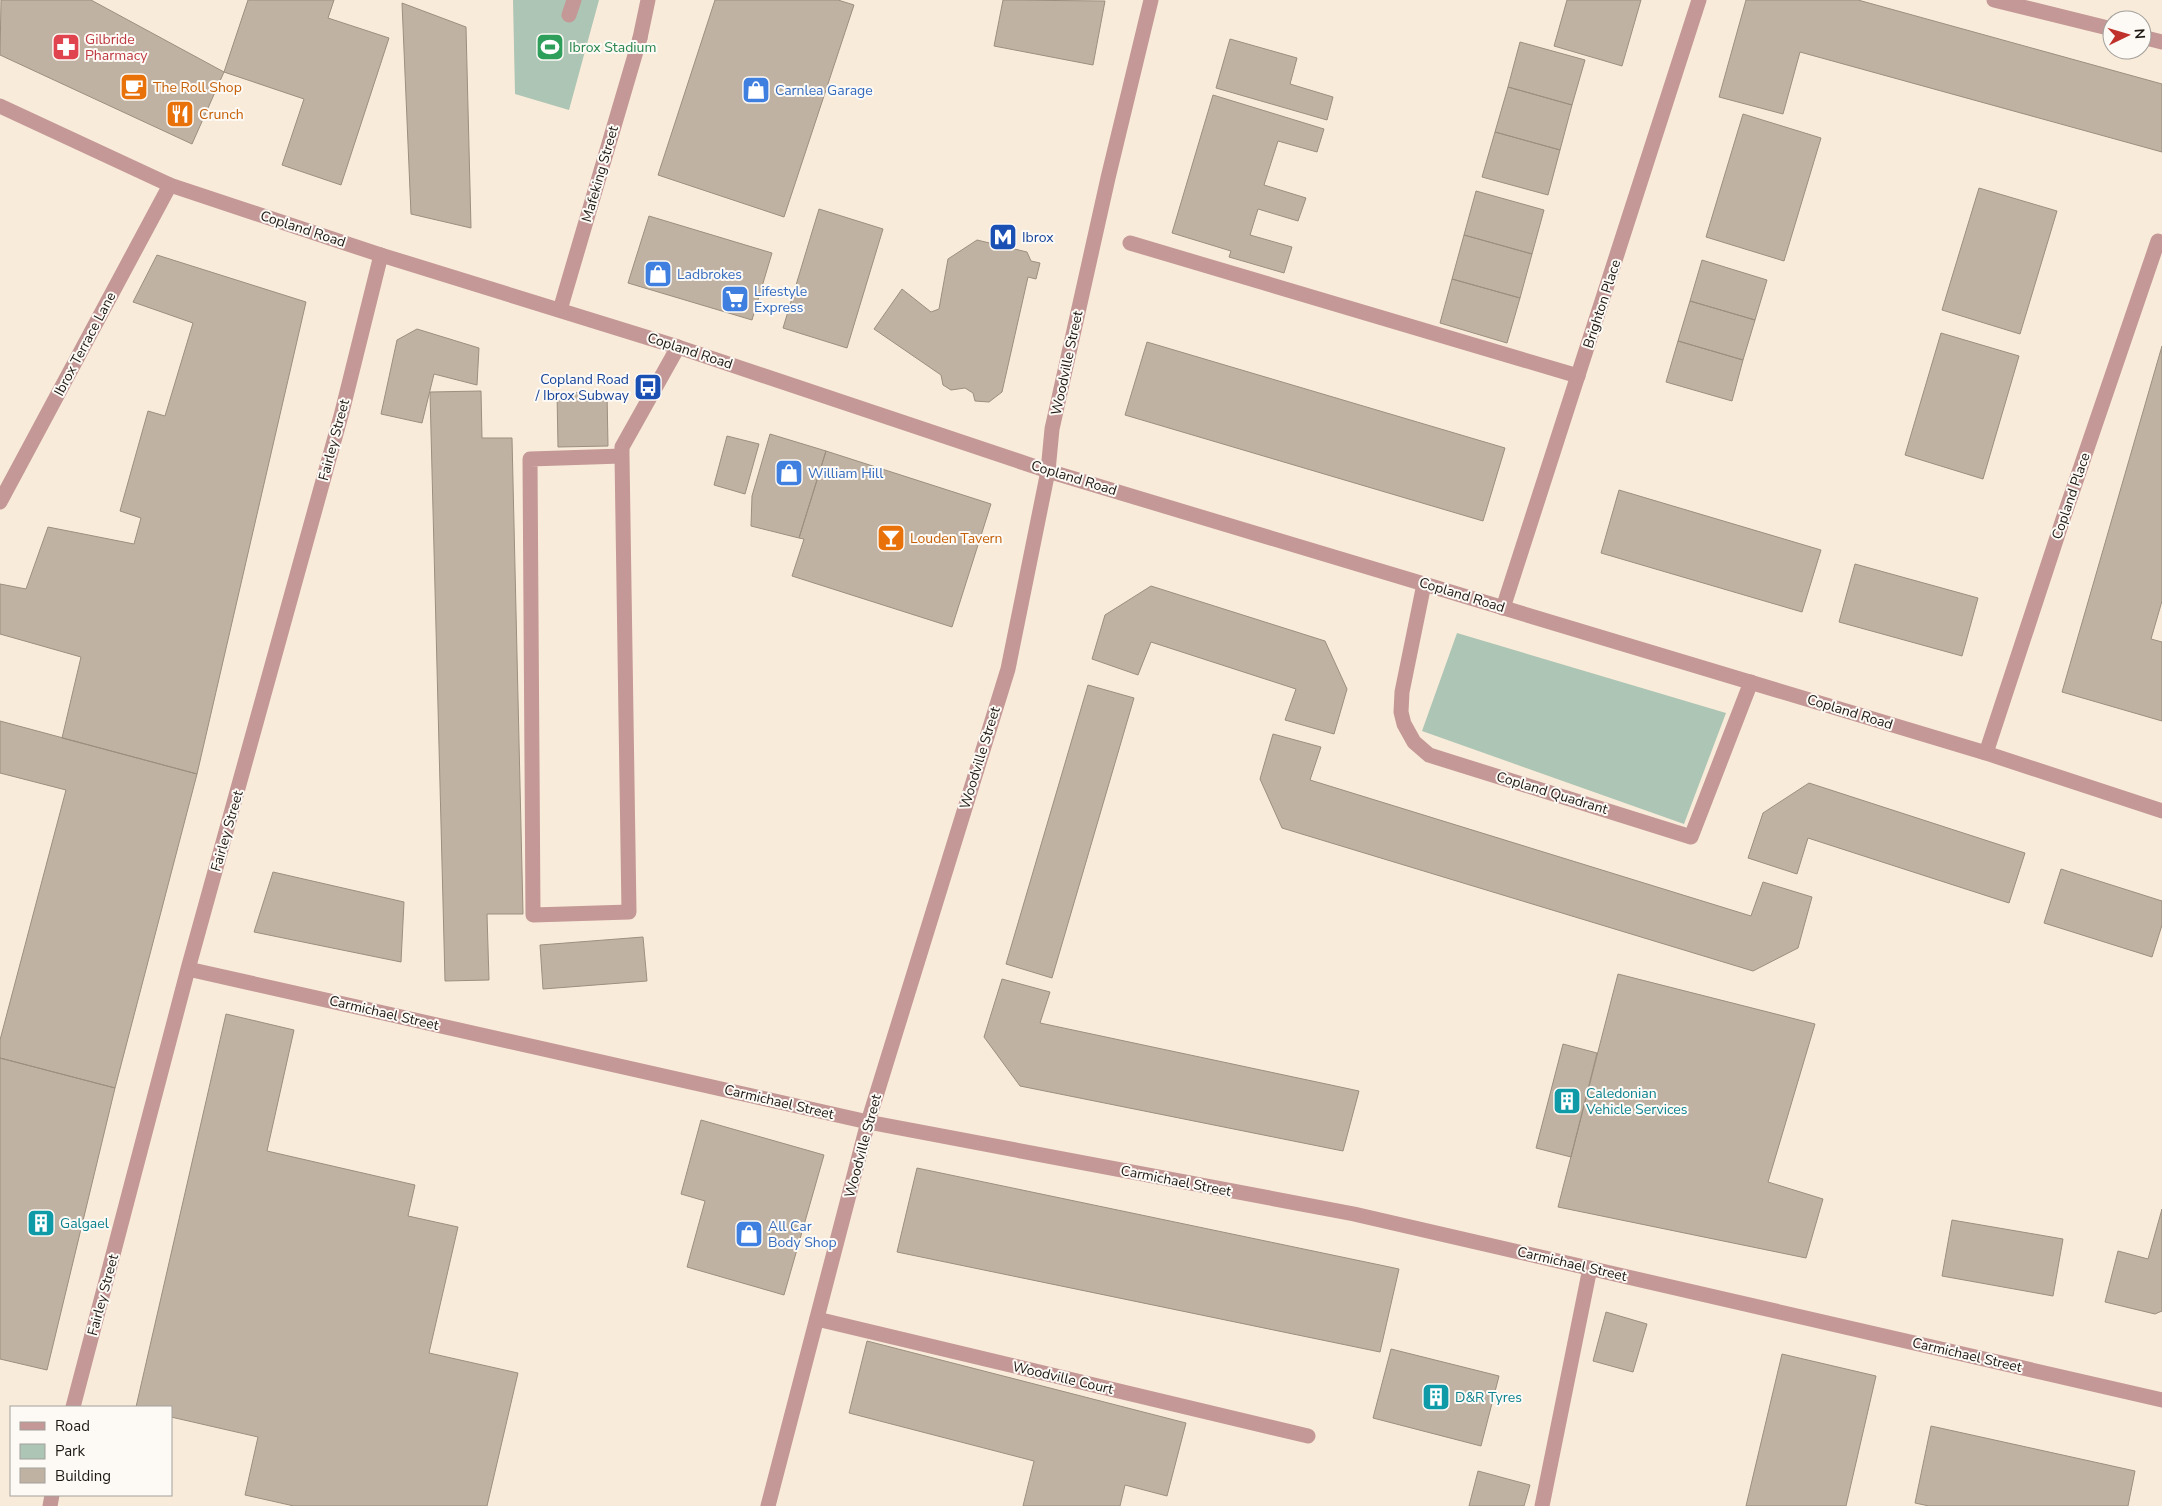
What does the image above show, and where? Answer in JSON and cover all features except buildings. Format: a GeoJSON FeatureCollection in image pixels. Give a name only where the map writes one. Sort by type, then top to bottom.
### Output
{"type":"FeatureCollection","features":[{"type":"Feature","properties":{"kind":"street"},"geometry":{"type":"LineString","coordinates":[[569,15],[574,0]]}},
{"type":"Feature","properties":{"kind":"street","name":"Mafeking Street"},"geometry":{"type":"LineString","coordinates":[[560,310],[640,38],[648,0]]}},
{"type":"Feature","properties":{"kind":"street","name":"Woodville Street"},"geometry":{"type":"LineString","coordinates":[[768,1506],[868,1122],[1008,669],[1048,471],[1052,428],[1108,178],[1151,0]]}},
{"type":"Feature","properties":{"kind":"street","name":"Brighton Place"},"geometry":{"type":"LineString","coordinates":[[1503,608],[1699,0]]}},
{"type":"Feature","properties":{"kind":"street"},"geometry":{"type":"LineString","coordinates":[[1994,0],[2102,27]]}},
{"type":"Feature","properties":{"kind":"street","name":"Copland Road"},"geometry":{"type":"LineString","coordinates":[[0,106],[170,185],[381,255],[678,347],[1048,471],[1986,753],[2162,811]]}},
{"type":"Feature","properties":{"kind":"street","name":"Ibrox Terrace Lane"},"geometry":{"type":"LineString","coordinates":[[0,502],[170,185]]}},
{"type":"Feature","properties":{"kind":"street","name":"Copland Place"},"geometry":{"type":"LineString","coordinates":[[1986,753],[2063,519],[2158,241]]}},
{"type":"Feature","properties":{"kind":"street"},"geometry":{"type":"LineString","coordinates":[[1130,243],[1578,376]]}},
{"type":"Feature","properties":{"kind":"street","name":"Fairley Street"},"geometry":{"type":"LineString","coordinates":[[73,1406],[188,969],[342,412],[381,255]]}},
{"type":"Feature","properties":{"kind":"street"},"geometry":{"type":"LineString","coordinates":[[622,456],[530,459],[533,915],[629,912],[622,447],[678,347]]}},
{"type":"Feature","properties":{"kind":"street","name":"Copland Quadrant"},"geometry":{"type":"LineString","coordinates":[[1424,584],[1402,692],[1403,718],[1414,742],[1429,755],[1691,837],[1752,682]]}},
{"type":"Feature","properties":{"kind":"street","name":"Carmichael Street"},"geometry":{"type":"LineString","coordinates":[[188,969],[868,1122],[1354,1214],[2162,1400]]}},
{"type":"Feature","properties":{"kind":"street"},"geometry":{"type":"LineString","coordinates":[[1542,1506],[1590,1268]]}},
{"type":"Feature","properties":{"kind":"street","name":"Woodville Court"},"geometry":{"type":"LineString","coordinates":[[817,1319],[1308,1436]]}},
{"type":"Feature","properties":{"kind":"green space","name":"Ibrox Stadium"},"geometry":{"type":"Polygon","coordinates":[[[513,0],[599,0],[569,110],[515,94],[513,0]]]}},
{"type":"Feature","properties":{"kind":"green space"},"geometry":{"type":"Polygon","coordinates":[[[1457,633],[1726,713],[1684,824],[1422,731],[1457,633]]]}},
{"type":"Feature","properties":{"kind":"place","name":"Gilbride Pharmacy"},"geometry":{"type":"Point","coordinates":[66,47]}},
{"type":"Feature","properties":{"kind":"place","name":"Ibrox Stadium"},"geometry":{"type":"Point","coordinates":[550,47]}},
{"type":"Feature","properties":{"kind":"place","name":"The Roll Shop"},"geometry":{"type":"Point","coordinates":[134,87]}},
{"type":"Feature","properties":{"kind":"place","name":"Carnlea Garage"},"geometry":{"type":"Point","coordinates":[756,90]}},
{"type":"Feature","properties":{"kind":"place","name":"Crunch"},"geometry":{"type":"Point","coordinates":[180,114]}},
{"type":"Feature","properties":{"kind":"place","name":"Ibrox"},"geometry":{"type":"Point","coordinates":[1003,237]}},
{"type":"Feature","properties":{"kind":"place","name":"Ladbrokes"},"geometry":{"type":"Point","coordinates":[658,274]}},
{"type":"Feature","properties":{"kind":"place","name":"Lifestyle Express"},"geometry":{"type":"Point","coordinates":[735,299]}},
{"type":"Feature","properties":{"kind":"place","name":"Copland Road / Ibrox Subway"},"geometry":{"type":"Point","coordinates":[648,387]}},
{"type":"Feature","properties":{"kind":"place","name":"William Hill"},"geometry":{"type":"Point","coordinates":[789,473]}},
{"type":"Feature","properties":{"kind":"place","name":"Louden Tavern"},"geometry":{"type":"Point","coordinates":[891,538]}},
{"type":"Feature","properties":{"kind":"place","name":"Caledonian Vehicle Services"},"geometry":{"type":"Point","coordinates":[1567,1101]}},
{"type":"Feature","properties":{"kind":"place","name":"Galgael"},"geometry":{"type":"Point","coordinates":[41,1223]}},
{"type":"Feature","properties":{"kind":"place","name":"All Car Body Shop"},"geometry":{"type":"Point","coordinates":[749,1234]}},
{"type":"Feature","properties":{"kind":"place","name":"D&R Tyres"},"geometry":{"type":"Point","coordinates":[1436,1397]}}]}
